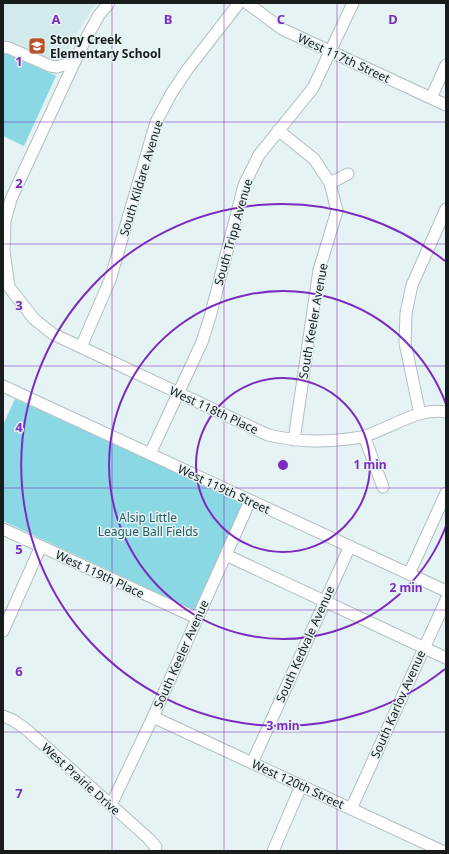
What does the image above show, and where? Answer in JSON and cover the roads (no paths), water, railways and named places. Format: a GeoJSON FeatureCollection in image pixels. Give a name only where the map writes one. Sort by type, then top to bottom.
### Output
{"type":"FeatureCollection","features":[{"type":"Feature","properties":{"kind":"street"},"geometry":{"type":"LineString","coordinates":[[6,288],[4,251],[7,197],[82,44],[99,15],[109,3]]}},
{"type":"Feature","properties":{"kind":"street","name":"South Kildare Avenue"},"geometry":{"type":"LineString","coordinates":[[82,348],[110,280],[156,122],[171,94],[187,70],[239,3]]}},
{"type":"Feature","properties":{"kind":"street","name":"West 117th Street"},"geometry":{"type":"LineString","coordinates":[[247,3],[282,29],[446,105]]}},
{"type":"Feature","properties":{"kind":"street","name":"South Tripp Avenue"},"geometry":{"type":"LineString","coordinates":[[150,454],[204,335],[244,185],[259,155],[313,88],[353,3]]}},
{"type":"Feature","properties":{"kind":"street"},"geometry":{"type":"LineString","coordinates":[[3,48],[9,48],[50,66],[57,67],[74,62]]}},
{"type":"Feature","properties":{"kind":"street"},"geometry":{"type":"LineString","coordinates":[[431,98],[446,65]]}},
{"type":"Feature","properties":{"kind":"street","name":"South Keeler Avenue"},"geometry":{"type":"LineString","coordinates":[[278,130],[314,159],[330,183],[336,211],[320,270],[294,440]]}},
{"type":"Feature","properties":{"kind":"street"},"geometry":{"type":"LineString","coordinates":[[330,183],[348,174]]}},
{"type":"Feature","properties":{"kind":"street"},"geometry":{"type":"LineString","coordinates":[[420,414],[405,343],[406,313],[412,285],[446,209]]}},
{"type":"Feature","properties":{"kind":"street","name":"West 118th Place"},"geometry":{"type":"LineString","coordinates":[[6,288],[34,319],[53,334],[268,435],[294,440],[327,442],[364,436],[420,414],[441,411],[446,412]]}},
{"type":"Feature","properties":{"kind":"street","name":"West 119th Street"},"geometry":{"type":"LineString","coordinates":[[3,386],[446,591]]}},
{"type":"Feature","properties":{"kind":"street"},"geometry":{"type":"LineString","coordinates":[[364,436],[383,487]]}},
{"type":"Feature","properties":{"kind":"street"},"geometry":{"type":"LineString","coordinates":[[409,574],[446,492]]}},
{"type":"Feature","properties":{"kind":"street","name":"South Keeler Avenue"},"geometry":{"type":"LineString","coordinates":[[111,805],[153,717],[250,501]]}},
{"type":"Feature","properties":{"kind":"street","name":"West 119th Place"},"geometry":{"type":"LineString","coordinates":[[3,529],[197,618]]}},
{"type":"Feature","properties":{"kind":"street"},"geometry":{"type":"LineString","coordinates":[[3,631],[41,546]]}},
{"type":"Feature","properties":{"kind":"street","name":"South Kedvale Avenue"},"geometry":{"type":"LineString","coordinates":[[252,763],[350,546]]}},
{"type":"Feature","properties":{"kind":"street"},"geometry":{"type":"LineString","coordinates":[[226,555],[446,658]]}},
{"type":"Feature","properties":{"kind":"street","name":"South Karlov Avenue"},"geometry":{"type":"LineString","coordinates":[[351,809],[446,600]]}},
{"type":"Feature","properties":{"kind":"street","name":"West Prairie Drive"},"geometry":{"type":"LineString","coordinates":[[3,716],[13,720],[27,730],[148,838],[155,849]]}},
{"type":"Feature","properties":{"kind":"street","name":"West 120th Street"},"geometry":{"type":"LineString","coordinates":[[153,717],[351,809],[425,847],[442,851]]}},
{"type":"Feature","properties":{"kind":"street"},"geometry":{"type":"LineString","coordinates":[[273,851],[301,786]]}},
{"type":"Feature","properties":{"kind":"place","name":"Stony Creek Elementary School"},"geometry":{"type":"Point","coordinates":[37,46]}},
{"type":"Feature","properties":{"kind":"park label","name":"Alsip Little League Ball Fields"},"geometry":{"type":"Point","coordinates":[148,524]}}]}
